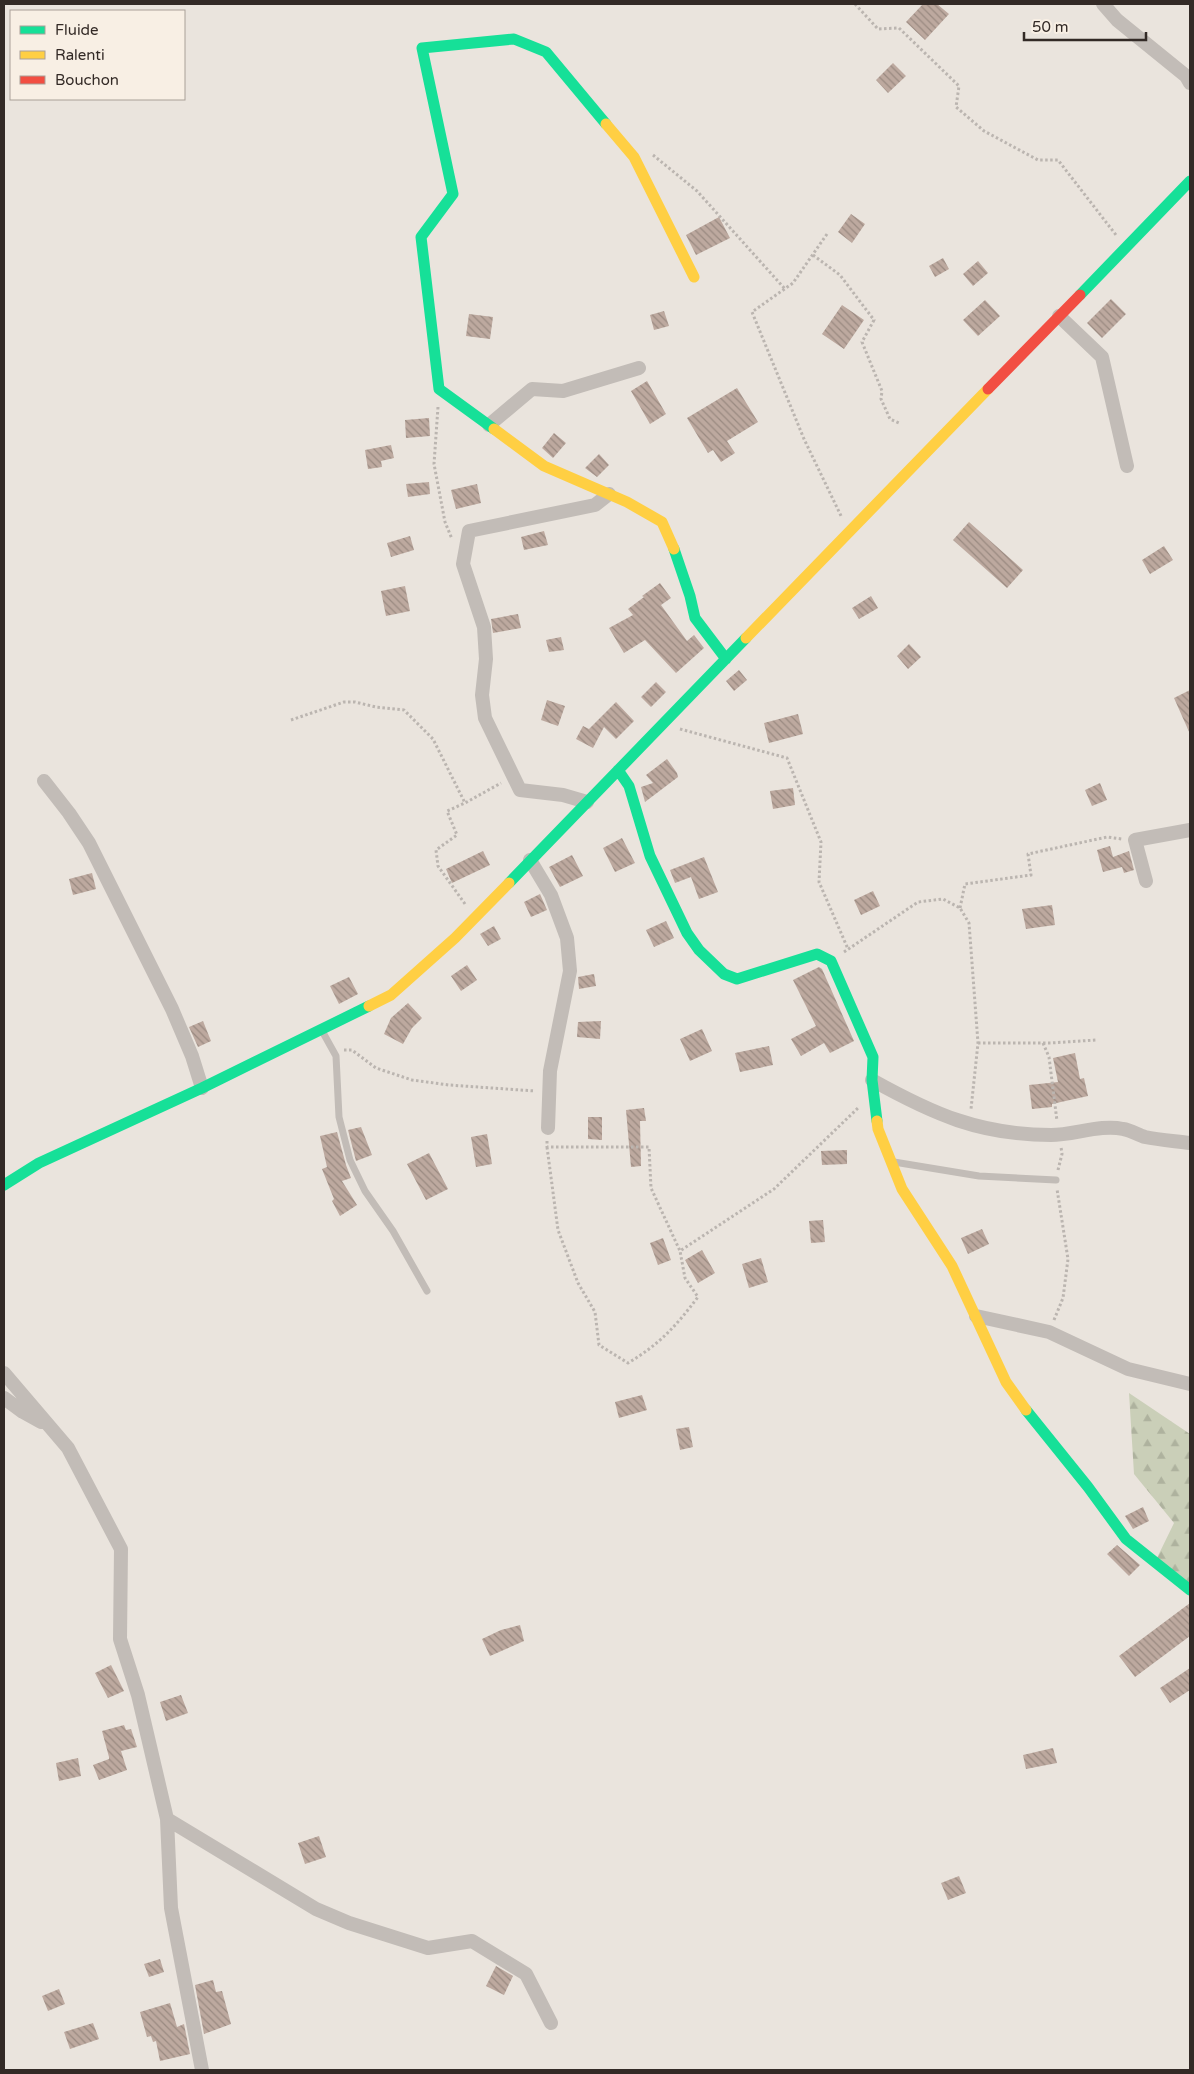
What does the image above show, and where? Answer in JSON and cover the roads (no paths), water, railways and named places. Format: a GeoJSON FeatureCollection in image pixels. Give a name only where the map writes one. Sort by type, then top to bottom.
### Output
{"type":"FeatureCollection","features":[{"type":"Feature","properties":{"kind":"street"},"geometry":{"type":"LineString","coordinates":[[1103,4],[1117,20],[1186,76],[1190,83]]}},
{"type":"Feature","properties":{"kind":"street"},"geometry":{"type":"LineString","coordinates":[[694,277],[634,157],[546,52],[514,39],[422,48],[453,194],[421,237],[439,389],[544,466],[609,494],[662,522],[674,548],[690,596],[695,618],[726,659]]}},
{"type":"Feature","properties":{"kind":"street"},"geometry":{"type":"LineString","coordinates":[[4,1185],[39,1163],[202,1088],[390,995],[455,938],[1190,181]]}},
{"type":"Feature","properties":{"kind":"street"},"geometry":{"type":"LineString","coordinates":[[1059,316],[1102,357],[1127,466]]}},
{"type":"Feature","properties":{"kind":"street"},"geometry":{"type":"LineString","coordinates":[[489,425],[532,389],[563,391],[639,368]]}},
{"type":"Feature","properties":{"kind":"street"},"geometry":{"type":"LineString","coordinates":[[586,802],[563,795],[520,790],[485,718],[482,696],[486,659],[484,627],[463,564],[469,530],[595,505],[609,494]]}},
{"type":"Feature","properties":{"kind":"street"},"geometry":{"type":"LineString","coordinates":[[618,770],[629,786],[650,856],[686,933],[699,950],[724,974],[737,979],[817,954],[831,961],[873,1057],[872,1080],[878,1129],[902,1189],[952,1266],[1006,1382],[1029,1414],[1088,1487],[1126,1540],[1190,1590]]}},
{"type":"Feature","properties":{"kind":"street"},"geometry":{"type":"LineString","coordinates":[[44,781],[89,843],[172,1009],[192,1056],[202,1088]]}},
{"type":"Feature","properties":{"kind":"street"},"geometry":{"type":"LineString","coordinates":[[1146,881],[1135,840],[1190,830]]}},
{"type":"Feature","properties":{"kind":"street"},"geometry":{"type":"LineString","coordinates":[[530,860],[551,896],[568,938],[570,971],[550,1071],[548,1128]]}},
{"type":"Feature","properties":{"kind":"street"},"geometry":{"type":"LineString","coordinates":[[872,1080],[919,1105],[970,1125],[1022,1135],[1059,1135],[1087,1130],[1123,1128],[1144,1137],[1190,1143]]}},
{"type":"Feature","properties":{"kind":"street"},"geometry":{"type":"LineString","coordinates":[[976,1316],[1049,1332],[1128,1369],[1190,1384]]}},
{"type":"Feature","properties":{"kind":"street"},"geometry":{"type":"LineString","coordinates":[[4,1373],[68,1448],[121,1549],[120,1639],[138,1695],[166,1819],[171,1908],[202,2070]]}},
{"type":"Feature","properties":{"kind":"street"},"geometry":{"type":"LineString","coordinates":[[4,1398],[23,1412],[50,1427]]}},
{"type":"Feature","properties":{"kind":"street"},"geometry":{"type":"LineString","coordinates":[[166,1819],[316,1909],[349,1923],[428,1948],[472,1941],[526,1974],[551,2022]]}},
{"type":"Feature","properties":{"kind":"lane"},"geometry":{"type":"LineString","coordinates":[[321,1029],[336,1056],[339,1117],[350,1160],[365,1191],[393,1231],[427,1291]]}},
{"type":"Feature","properties":{"kind":"lane"},"geometry":{"type":"LineString","coordinates":[[891,1162],[979,1176],[1056,1180]]}}]}
